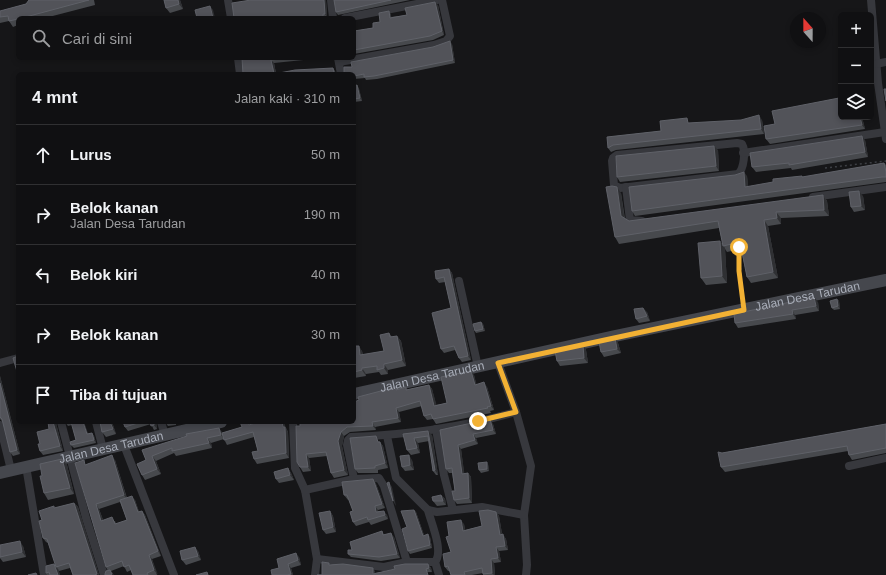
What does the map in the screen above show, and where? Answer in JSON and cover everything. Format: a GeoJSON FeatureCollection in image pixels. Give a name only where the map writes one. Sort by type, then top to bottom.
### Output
{"type":"FeatureCollection","features":[{"type":"Feature","properties":{"kind":"street"},"geometry":{"type":"LineString","coordinates":[[228,0],[231,16]]}},
{"type":"Feature","properties":{"kind":"street"},"geometry":{"type":"LineString","coordinates":[[331,0],[333,16]]}},
{"type":"Feature","properties":{"kind":"street"},"geometry":{"type":"LineString","coordinates":[[355,16],[437,0]]}},
{"type":"Feature","properties":{"kind":"street"},"geometry":{"type":"LineString","coordinates":[[356,58],[410,50],[446,41],[450,36],[442,0]]}},
{"type":"Feature","properties":{"kind":"street"},"geometry":{"type":"LineString","coordinates":[[743,153],[885,132],[883,91],[876,64],[871,0]]}},
{"type":"Feature","properties":{"kind":"street"},"geometry":{"type":"LineString","coordinates":[[238,60],[240,72]]}},
{"type":"Feature","properties":{"kind":"street"},"geometry":{"type":"LineString","coordinates":[[339,60],[341,72]]}},
{"type":"Feature","properties":{"kind":"street"},"geometry":{"type":"LineString","coordinates":[[876,64],[886,62]]}},
{"type":"Feature","properties":{"kind":"street"},"geometry":{"type":"LineString","coordinates":[[737,143],[743,147],[743,153],[741,171],[738,174],[618,188],[614,185],[612,161],[617,155],[737,143]]}},
{"type":"Feature","properties":{"kind":"street"},"geometry":{"type":"LineString","coordinates":[[626,187],[630,220],[633,222],[653,219]]}},
{"type":"Feature","properties":{"kind":"street"},"geometry":{"type":"LineString","coordinates":[[801,199],[886,187]]}},
{"type":"Feature","properties":{"kind":"street","name":"Jalan Desa Tarudan"},"geometry":{"type":"LineString","coordinates":[[356,394],[886,280]]}},
{"type":"Feature","properties":{"kind":"street"},"geometry":{"type":"LineString","coordinates":[[459,281],[478,367]]}},
{"type":"Feature","properties":{"kind":"street"},"geometry":{"type":"LineString","coordinates":[[0,363],[16,359]]}},
{"type":"Feature","properties":{"kind":"street"},"geometry":{"type":"LineString","coordinates":[[498,363],[512,413],[531,466],[524,515],[527,565],[526,575]]}},
{"type":"Feature","properties":{"kind":"street"},"geometry":{"type":"LineString","coordinates":[[354,479],[347,445],[349,439],[387,436],[436,429],[512,413]]}},
{"type":"Feature","properties":{"kind":"street"},"geometry":{"type":"LineString","coordinates":[[62,424],[86,518],[104,575]]}},
{"type":"Feature","properties":{"kind":"street"},"geometry":{"type":"LineString","coordinates":[[96,424],[103,450]]}},
{"type":"Feature","properties":{"kind":"street"},"geometry":{"type":"LineString","coordinates":[[162,424],[165,435]]}},
{"type":"Feature","properties":{"kind":"street","name":"Jalan Desa Tarudan"},"geometry":{"type":"LineString","coordinates":[[5,472],[165,435],[179,427],[204,424]]}},
{"type":"Feature","properties":{"kind":"street"},"geometry":{"type":"LineString","coordinates":[[293,424],[295,468],[305,490],[317,559],[315,575]]}},
{"type":"Feature","properties":{"kind":"street"},"geometry":{"type":"LineString","coordinates":[[0,425],[5,472]]}},
{"type":"Feature","properties":{"kind":"street"},"geometry":{"type":"LineString","coordinates":[[436,429],[444,475],[453,510]]}},
{"type":"Feature","properties":{"kind":"street"},"geometry":{"type":"LineString","coordinates":[[387,436],[396,478],[428,510],[437,540],[438,559],[435,562],[439,575]]}},
{"type":"Feature","properties":{"kind":"street"},"geometry":{"type":"LineString","coordinates":[[124,445],[174,575]]}},
{"type":"Feature","properties":{"kind":"street"},"geometry":{"type":"LineString","coordinates":[[849,466],[886,458]]}},
{"type":"Feature","properties":{"kind":"street"},"geometry":{"type":"LineString","coordinates":[[26,466],[44,575]]}},
{"type":"Feature","properties":{"kind":"street"},"geometry":{"type":"LineString","coordinates":[[305,490],[354,479],[375,477],[382,480],[407,562]]}},
{"type":"Feature","properties":{"kind":"street"},"geometry":{"type":"LineString","coordinates":[[428,510],[437,512],[482,507],[524,515]]}},
{"type":"Feature","properties":{"kind":"street"},"geometry":{"type":"LineString","coordinates":[[317,559],[384,567],[407,562],[435,562]]}},
{"type":"Feature","properties":{"kind":"path"},"geometry":{"type":"LineString","coordinates":[[825,168],[886,161]]}},
{"type":"Feature","properties":{"kind":"path"},"geometry":{"type":"LineString","coordinates":[[739,247],[739,271],[744,310]]}},
{"type":"Feature","properties":{"kind":"building"},"geometry":{"type":"Polygon","coordinates":[[[29,0],[89,0],[29,16],[16,16],[16,19],[9,21],[8,16],[0,17],[0,11],[26,4],[29,0]]]}},
{"type":"Feature","properties":{"kind":"building"},"geometry":{"type":"Polygon","coordinates":[[[164,0],[178,0],[179,4],[166,8],[164,0]]]}},
{"type":"Feature","properties":{"kind":"building"},"geometry":{"type":"Polygon","coordinates":[[[251,0],[324,0],[325,14],[323,14],[323,16],[234,16],[232,3],[251,0]]]}},
{"type":"Feature","properties":{"kind":"building"},"geometry":{"type":"Polygon","coordinates":[[[334,0],[391,0],[336,12],[334,0]]]}},
{"type":"Feature","properties":{"kind":"building"},"geometry":{"type":"Polygon","coordinates":[[[435,2],[442,31],[430,36],[356,50],[356,31],[373,28],[373,23],[380,22],[379,13],[389,11],[390,18],[407,15],[405,8],[435,2]]]}},
{"type":"Feature","properties":{"kind":"building"},"geometry":{"type":"Polygon","coordinates":[[[210,6],[212,16],[196,16],[195,10],[210,6]]]}},
{"type":"Feature","properties":{"kind":"building"},"geometry":{"type":"Polygon","coordinates":[[[450,41],[453,60],[374,76],[364,77],[364,74],[356,76],[356,72],[344,72],[344,67],[352,67],[351,62],[433,47],[450,41]]]}},
{"type":"Feature","properties":{"kind":"building"},"geometry":{"type":"Polygon","coordinates":[[[242,60],[271,60],[274,72],[243,72],[242,60]]]}},
{"type":"Feature","properties":{"kind":"building"},"geometry":{"type":"Polygon","coordinates":[[[333,68],[334,72],[284,72],[295,70],[333,68]]]}},
{"type":"Feature","properties":{"kind":"building"},"geometry":{"type":"Polygon","coordinates":[[[356,85],[360,98],[356,99],[356,85]]]}},
{"type":"Feature","properties":{"kind":"building"},"geometry":{"type":"Polygon","coordinates":[[[884,89],[886,89],[886,101],[884,89]]]}},
{"type":"Feature","properties":{"kind":"building"},"geometry":{"type":"Polygon","coordinates":[[[838,98],[838,120],[861,120],[862,125],[766,139],[764,126],[775,124],[772,111],[838,98]]]}},
{"type":"Feature","properties":{"kind":"building"},"geometry":{"type":"Polygon","coordinates":[[[759,115],[761,129],[613,145],[608,148],[607,137],[661,131],[660,121],[687,118],[688,123],[741,120],[759,115]]]}},
{"type":"Feature","properties":{"kind":"building"},"geometry":{"type":"Polygon","coordinates":[[[862,136],[865,152],[789,165],[789,163],[752,167],[750,153],[862,136]]]}},
{"type":"Feature","properties":{"kind":"building"},"geometry":{"type":"Polygon","coordinates":[[[714,146],[716,166],[617,177],[616,156],[714,146]]]}},
{"type":"Feature","properties":{"kind":"building"},"geometry":{"type":"Polygon","coordinates":[[[884,163],[886,177],[632,211],[629,187],[735,175],[744,172],[745,187],[773,182],[773,179],[802,177],[884,163]]]}},
{"type":"Feature","properties":{"kind":"building"},"geometry":{"type":"Polygon","coordinates":[[[606,187],[617,187],[621,216],[629,221],[823,195],[824,210],[776,212],[777,218],[764,220],[773,272],[747,277],[740,242],[723,246],[718,221],[615,237],[606,187]]]}},
{"type":"Feature","properties":{"kind":"building"},"geometry":{"type":"Polygon","coordinates":[[[859,191],[861,206],[851,207],[849,192],[859,191]]]}},
{"type":"Feature","properties":{"kind":"building"},"geometry":{"type":"Polygon","coordinates":[[[720,241],[722,276],[701,278],[698,243],[720,241]]]}},
{"type":"Feature","properties":{"kind":"building"},"geometry":{"type":"Polygon","coordinates":[[[449,269],[468,356],[459,358],[454,346],[441,349],[432,313],[451,308],[444,277],[436,279],[435,271],[449,269]]]}},
{"type":"Feature","properties":{"kind":"building"},"geometry":{"type":"Polygon","coordinates":[[[814,297],[816,306],[792,310],[793,314],[735,323],[734,314],[814,297]]]}},
{"type":"Feature","properties":{"kind":"building"},"geometry":{"type":"Polygon","coordinates":[[[837,299],[838,306],[832,308],[830,301],[837,299]]]}},
{"type":"Feature","properties":{"kind":"building"},"geometry":{"type":"Polygon","coordinates":[[[643,308],[647,316],[636,319],[634,309],[643,308]]]}},
{"type":"Feature","properties":{"kind":"building"},"geometry":{"type":"Polygon","coordinates":[[[481,322],[483,329],[475,331],[473,324],[481,322]]]}},
{"type":"Feature","properties":{"kind":"building"},"geometry":{"type":"Polygon","coordinates":[[[389,333],[390,337],[397,336],[402,360],[384,364],[384,368],[377,370],[377,366],[362,368],[362,370],[356,372],[356,346],[359,346],[360,355],[384,351],[380,335],[389,333]]]}},
{"type":"Feature","properties":{"kind":"building"},"geometry":{"type":"Polygon","coordinates":[[[615,338],[617,349],[601,352],[599,342],[615,338]]]}},
{"type":"Feature","properties":{"kind":"building"},"geometry":{"type":"Polygon","coordinates":[[[583,345],[584,358],[557,361],[555,351],[583,345]]]}},
{"type":"Feature","properties":{"kind":"building"},"geometry":{"type":"Polygon","coordinates":[[[16,357],[16,368],[13,358],[16,357]]]}},
{"type":"Feature","properties":{"kind":"building"},"geometry":{"type":"Polygon","coordinates":[[[471,371],[475,385],[484,382],[491,406],[487,407],[488,408],[433,419],[431,414],[424,416],[420,401],[396,408],[398,418],[372,422],[373,426],[347,427],[341,432],[338,441],[344,470],[331,473],[326,452],[306,454],[308,467],[300,467],[297,462],[296,426],[300,426],[300,424],[356,424],[356,401],[359,400],[358,397],[396,387],[396,390],[406,387],[406,390],[429,385],[434,406],[447,403],[441,377],[471,371]]]}},
{"type":"Feature","properties":{"kind":"building"},"geometry":{"type":"Polygon","coordinates":[[[0,383],[17,450],[10,452],[2,419],[0,417],[0,383]]]}},
{"type":"Feature","properties":{"kind":"building"},"geometry":{"type":"Polygon","coordinates":[[[490,419],[493,430],[473,434],[475,440],[458,445],[462,474],[468,473],[469,498],[454,500],[452,491],[455,491],[452,468],[446,469],[440,430],[490,419]]]}},
{"type":"Feature","properties":{"kind":"building"},"geometry":{"type":"Polygon","coordinates":[[[48,424],[54,424],[60,446],[40,451],[37,432],[49,429],[48,424]]]}},
{"type":"Feature","properties":{"kind":"building"},"geometry":{"type":"Polygon","coordinates":[[[72,424],[84,424],[87,434],[92,433],[94,440],[71,445],[70,442],[76,440],[72,424]]]}},
{"type":"Feature","properties":{"kind":"building"},"geometry":{"type":"Polygon","coordinates":[[[100,424],[111,424],[113,429],[102,432],[100,424]]]}},
{"type":"Feature","properties":{"kind":"building"},"geometry":{"type":"Polygon","coordinates":[[[124,424],[135,424],[125,427],[124,424]]]}},
{"type":"Feature","properties":{"kind":"building"},"geometry":{"type":"Polygon","coordinates":[[[241,424],[282,424],[283,427],[285,427],[286,453],[254,459],[252,452],[258,451],[253,432],[224,440],[222,433],[242,427],[241,424]]]}},
{"type":"Feature","properties":{"kind":"building"},"geometry":{"type":"Polygon","coordinates":[[[886,424],[886,448],[849,455],[847,446],[721,467],[718,452],[722,453],[886,424]]]}},
{"type":"Feature","properties":{"kind":"building"},"geometry":{"type":"Polygon","coordinates":[[[219,428],[221,435],[207,438],[209,443],[172,451],[172,448],[152,456],[157,469],[142,475],[137,464],[146,460],[142,450],[187,436],[186,434],[219,428]]]}},
{"type":"Feature","properties":{"kind":"building"},"geometry":{"type":"Polygon","coordinates":[[[428,431],[435,470],[433,471],[428,436],[414,438],[417,448],[407,450],[403,434],[428,431]]]}},
{"type":"Feature","properties":{"kind":"building"},"geometry":{"type":"Polygon","coordinates":[[[376,436],[378,442],[380,442],[385,463],[375,466],[375,468],[355,469],[350,438],[376,436]]]}},
{"type":"Feature","properties":{"kind":"building"},"geometry":{"type":"Polygon","coordinates":[[[112,455],[124,495],[96,504],[101,521],[112,517],[115,524],[127,520],[120,500],[132,496],[138,512],[142,511],[158,551],[149,555],[154,570],[147,573],[148,575],[133,575],[129,565],[124,567],[122,561],[106,567],[75,463],[84,460],[85,465],[112,455]]]}},
{"type":"Feature","properties":{"kind":"building"},"geometry":{"type":"Polygon","coordinates":[[[409,455],[410,465],[402,467],[400,456],[409,455]]]}},
{"type":"Feature","properties":{"kind":"building"},"geometry":{"type":"Polygon","coordinates":[[[62,459],[70,488],[44,493],[40,476],[42,476],[40,464],[62,459]]]}},
{"type":"Feature","properties":{"kind":"building"},"geometry":{"type":"Polygon","coordinates":[[[487,462],[487,469],[479,470],[478,463],[487,462]]]}},
{"type":"Feature","properties":{"kind":"building"},"geometry":{"type":"Polygon","coordinates":[[[288,468],[290,475],[276,479],[274,472],[288,468]]]}},
{"type":"Feature","properties":{"kind":"building"},"geometry":{"type":"Polygon","coordinates":[[[373,479],[382,504],[375,506],[376,512],[384,511],[385,515],[368,520],[367,517],[353,522],[350,512],[353,511],[347,495],[344,495],[342,482],[373,479]]]}},
{"type":"Feature","properties":{"kind":"building"},"geometry":{"type":"Polygon","coordinates":[[[389,482],[393,501],[387,483],[389,482]]]}},
{"type":"Feature","properties":{"kind":"building"},"geometry":{"type":"Polygon","coordinates":[[[441,495],[443,501],[433,501],[432,497],[441,495]]]}},
{"type":"Feature","properties":{"kind":"building"},"geometry":{"type":"Polygon","coordinates":[[[74,503],[97,574],[94,575],[73,575],[69,563],[56,567],[47,539],[43,538],[39,521],[42,520],[39,511],[54,506],[54,508],[74,503]]]}},
{"type":"Feature","properties":{"kind":"building"},"geometry":{"type":"Polygon","coordinates":[[[414,510],[423,536],[428,534],[430,545],[408,551],[402,529],[407,527],[401,511],[414,510]]]}},
{"type":"Feature","properties":{"kind":"building"},"geometry":{"type":"Polygon","coordinates":[[[488,510],[496,512],[500,535],[503,534],[505,546],[496,547],[498,558],[491,559],[492,573],[483,574],[482,568],[464,572],[465,575],[451,575],[448,566],[445,567],[443,554],[451,552],[446,537],[449,536],[447,522],[461,520],[463,531],[482,526],[479,511],[488,510]]]}},
{"type":"Feature","properties":{"kind":"building"},"geometry":{"type":"Polygon","coordinates":[[[330,511],[333,527],[323,530],[319,513],[330,511]]]}},
{"type":"Feature","properties":{"kind":"building"},"geometry":{"type":"Polygon","coordinates":[[[382,531],[383,535],[391,533],[397,554],[379,557],[348,554],[348,550],[352,550],[350,542],[382,531]]]}},
{"type":"Feature","properties":{"kind":"building"},"geometry":{"type":"Polygon","coordinates":[[[20,541],[22,552],[0,557],[0,545],[20,541]]]}},
{"type":"Feature","properties":{"kind":"building"},"geometry":{"type":"Polygon","coordinates":[[[195,547],[198,556],[182,560],[180,551],[195,547]]]}},
{"type":"Feature","properties":{"kind":"building"},"geometry":{"type":"Polygon","coordinates":[[[296,553],[298,560],[288,564],[291,574],[272,575],[271,570],[279,568],[277,559],[296,553]]]}},
{"type":"Feature","properties":{"kind":"building"},"geometry":{"type":"Polygon","coordinates":[[[322,562],[329,563],[329,565],[343,564],[373,568],[373,574],[395,569],[394,566],[405,564],[428,564],[429,568],[426,569],[428,575],[322,575],[322,562]]]}},
{"type":"Feature","properties":{"kind":"building"},"geometry":{"type":"Polygon","coordinates":[[[54,564],[58,575],[50,575],[49,572],[46,573],[46,566],[54,564]]]}},
{"type":"Feature","properties":{"kind":"building"},"geometry":{"type":"Polygon","coordinates":[[[110,570],[112,575],[105,575],[106,571],[110,570]]]}},
{"type":"Feature","properties":{"kind":"building"},"geometry":{"type":"Polygon","coordinates":[[[207,572],[208,575],[196,575],[207,572]]]}},
{"type":"Feature","properties":{"kind":"route"},"geometry":{"type":"LineString","coordinates":[[478,421],[516,412],[498,363],[615,336],[744,310],[739,271],[739,247]]}}]}
